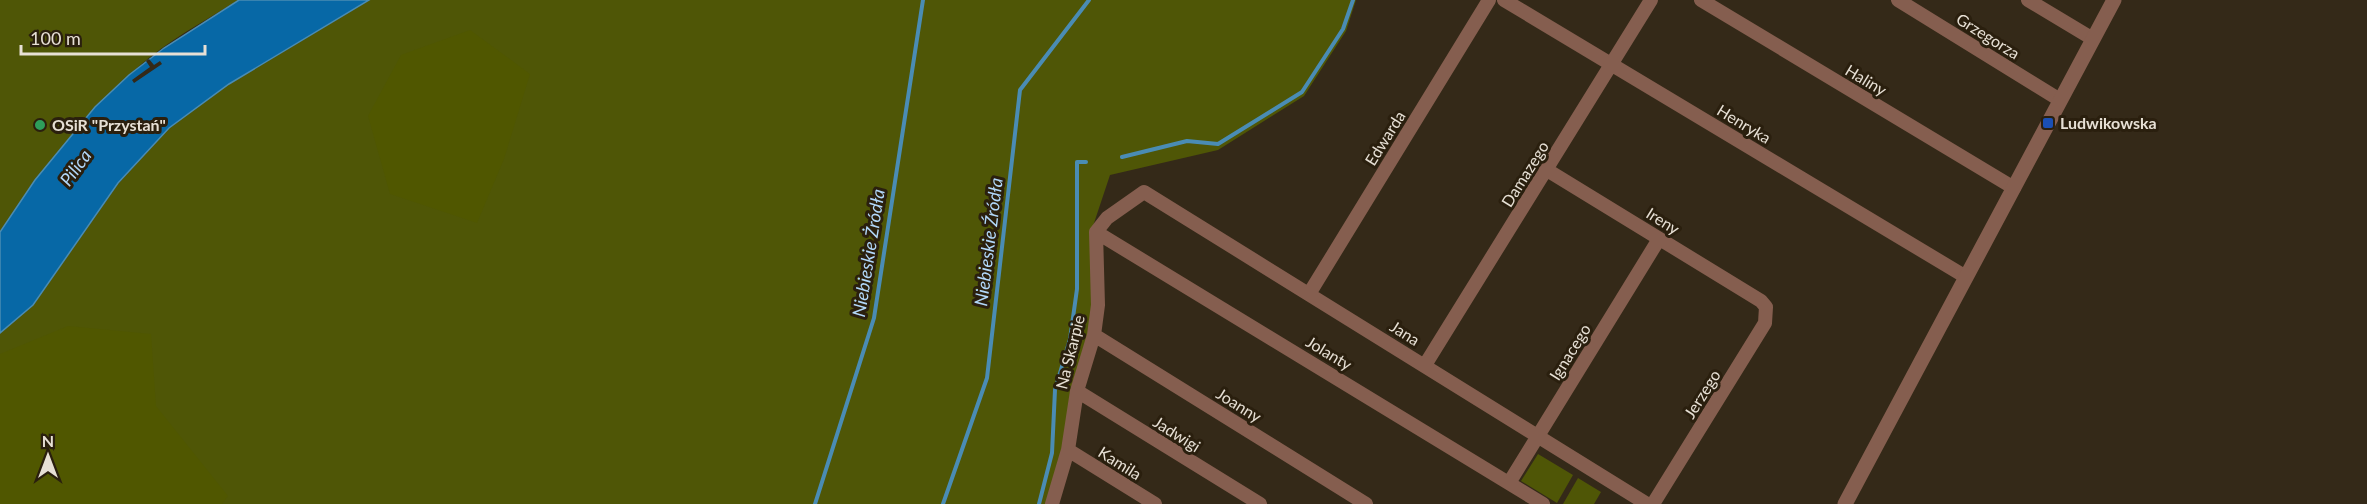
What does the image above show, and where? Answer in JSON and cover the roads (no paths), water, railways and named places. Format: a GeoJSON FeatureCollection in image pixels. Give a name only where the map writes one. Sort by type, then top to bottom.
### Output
{"type":"FeatureCollection","features":[{"type":"Feature","properties":{"kind":"street","name":"Edwarda"},"geometry":{"type":"LineString","coordinates":[[1309,294],[1489,0]]}},
{"type":"Feature","properties":{"kind":"street","name":"Henryka"},"geometry":{"type":"LineString","coordinates":[[1504,0],[1966,277]]}},
{"type":"Feature","properties":{"kind":"street","name":"Damazego"},"geometry":{"type":"LineString","coordinates":[[1425,365],[1651,0]]}},
{"type":"Feature","properties":{"kind":"street","name":"Haliny"},"geometry":{"type":"LineString","coordinates":[[1701,0],[2013,188]]}},
{"type":"Feature","properties":{"kind":"street","name":"Grzegorza"},"geometry":{"type":"LineString","coordinates":[[1898,0],[2060,99]]}},
{"type":"Feature","properties":{"kind":"street"},"geometry":{"type":"LineString","coordinates":[[2028,0],[2093,39]]}},
{"type":"Feature","properties":{"kind":"street"},"geometry":{"type":"LineString","coordinates":[[1845,504],[2114,0]]}},
{"type":"Feature","properties":{"kind":"street","name":"Ireny"},"geometry":{"type":"LineString","coordinates":[[1547,170],[1761,301]]}},
{"type":"Feature","properties":{"kind":"street","name":"Jana"},"geometry":{"type":"LineString","coordinates":[[1096,232],[1107,218],[1144,192],[1647,504]]}},
{"type":"Feature","properties":{"kind":"street","name":"Na Skarpie"},"geometry":{"type":"LineString","coordinates":[[1052,504],[1068,450],[1077,391],[1094,335],[1098,305],[1096,232]]}},
{"type":"Feature","properties":{"kind":"street","name":"Jolanty"},"geometry":{"type":"LineString","coordinates":[[1096,232],[1543,504]]}},
{"type":"Feature","properties":{"kind":"street","name":"Ignacego"},"geometry":{"type":"LineString","coordinates":[[1509,483],[1659,239]]}},
{"type":"Feature","properties":{"kind":"street","name":"Jerzego"},"geometry":{"type":"LineString","coordinates":[[1653,504],[1765,323],[1766,307],[1761,301]]}},
{"type":"Feature","properties":{"kind":"street","name":"Joanny"},"geometry":{"type":"LineString","coordinates":[[1094,335],[1366,504]]}},
{"type":"Feature","properties":{"kind":"street","name":"Jadwigi"},"geometry":{"type":"LineString","coordinates":[[1077,391],[1260,504]]}},
{"type":"Feature","properties":{"kind":"street","name":"Kamila"},"geometry":{"type":"LineString","coordinates":[[1068,450],[1155,504]]}},
{"type":"Feature","properties":{"kind":"water","name":"Pilica"},"geometry":{"type":"Polygon","coordinates":[[[239,0],[369,0],[229,84],[169,128],[118,183],[33,305],[0,333],[0,232],[35,180],[95,107],[129,75],[164,48],[239,0]]]}},
{"type":"Feature","properties":{"kind":"waterway","name":"Niebieskie Żródła"},"geometry":{"type":"LineString","coordinates":[[815,504],[874,318],[923,0]]}},
{"type":"Feature","properties":{"kind":"waterway","name":"Niebieskie Źródła"},"geometry":{"type":"LineString","coordinates":[[943,504],[987,378],[1020,90],[1089,0]]}},
{"type":"Feature","properties":{"kind":"waterway"},"geometry":{"type":"LineString","coordinates":[[1122,157],[1187,141],[1218,144],[1302,92],[1343,29],[1353,0]]}},
{"type":"Feature","properties":{"kind":"waterway"},"geometry":{"type":"LineString","coordinates":[[1039,504],[1052,453],[1055,390],[1070,339],[1077,289],[1077,162],[1086,162]]}},
{"type":"Feature","properties":{"kind":"place","name":"Ludwikowska"},"geometry":{"type":"Point","coordinates":[2048,123]}},
{"type":"Feature","properties":{"kind":"place","name":"OSiR \"Przystań\""},"geometry":{"type":"Point","coordinates":[40,125]}}]}
